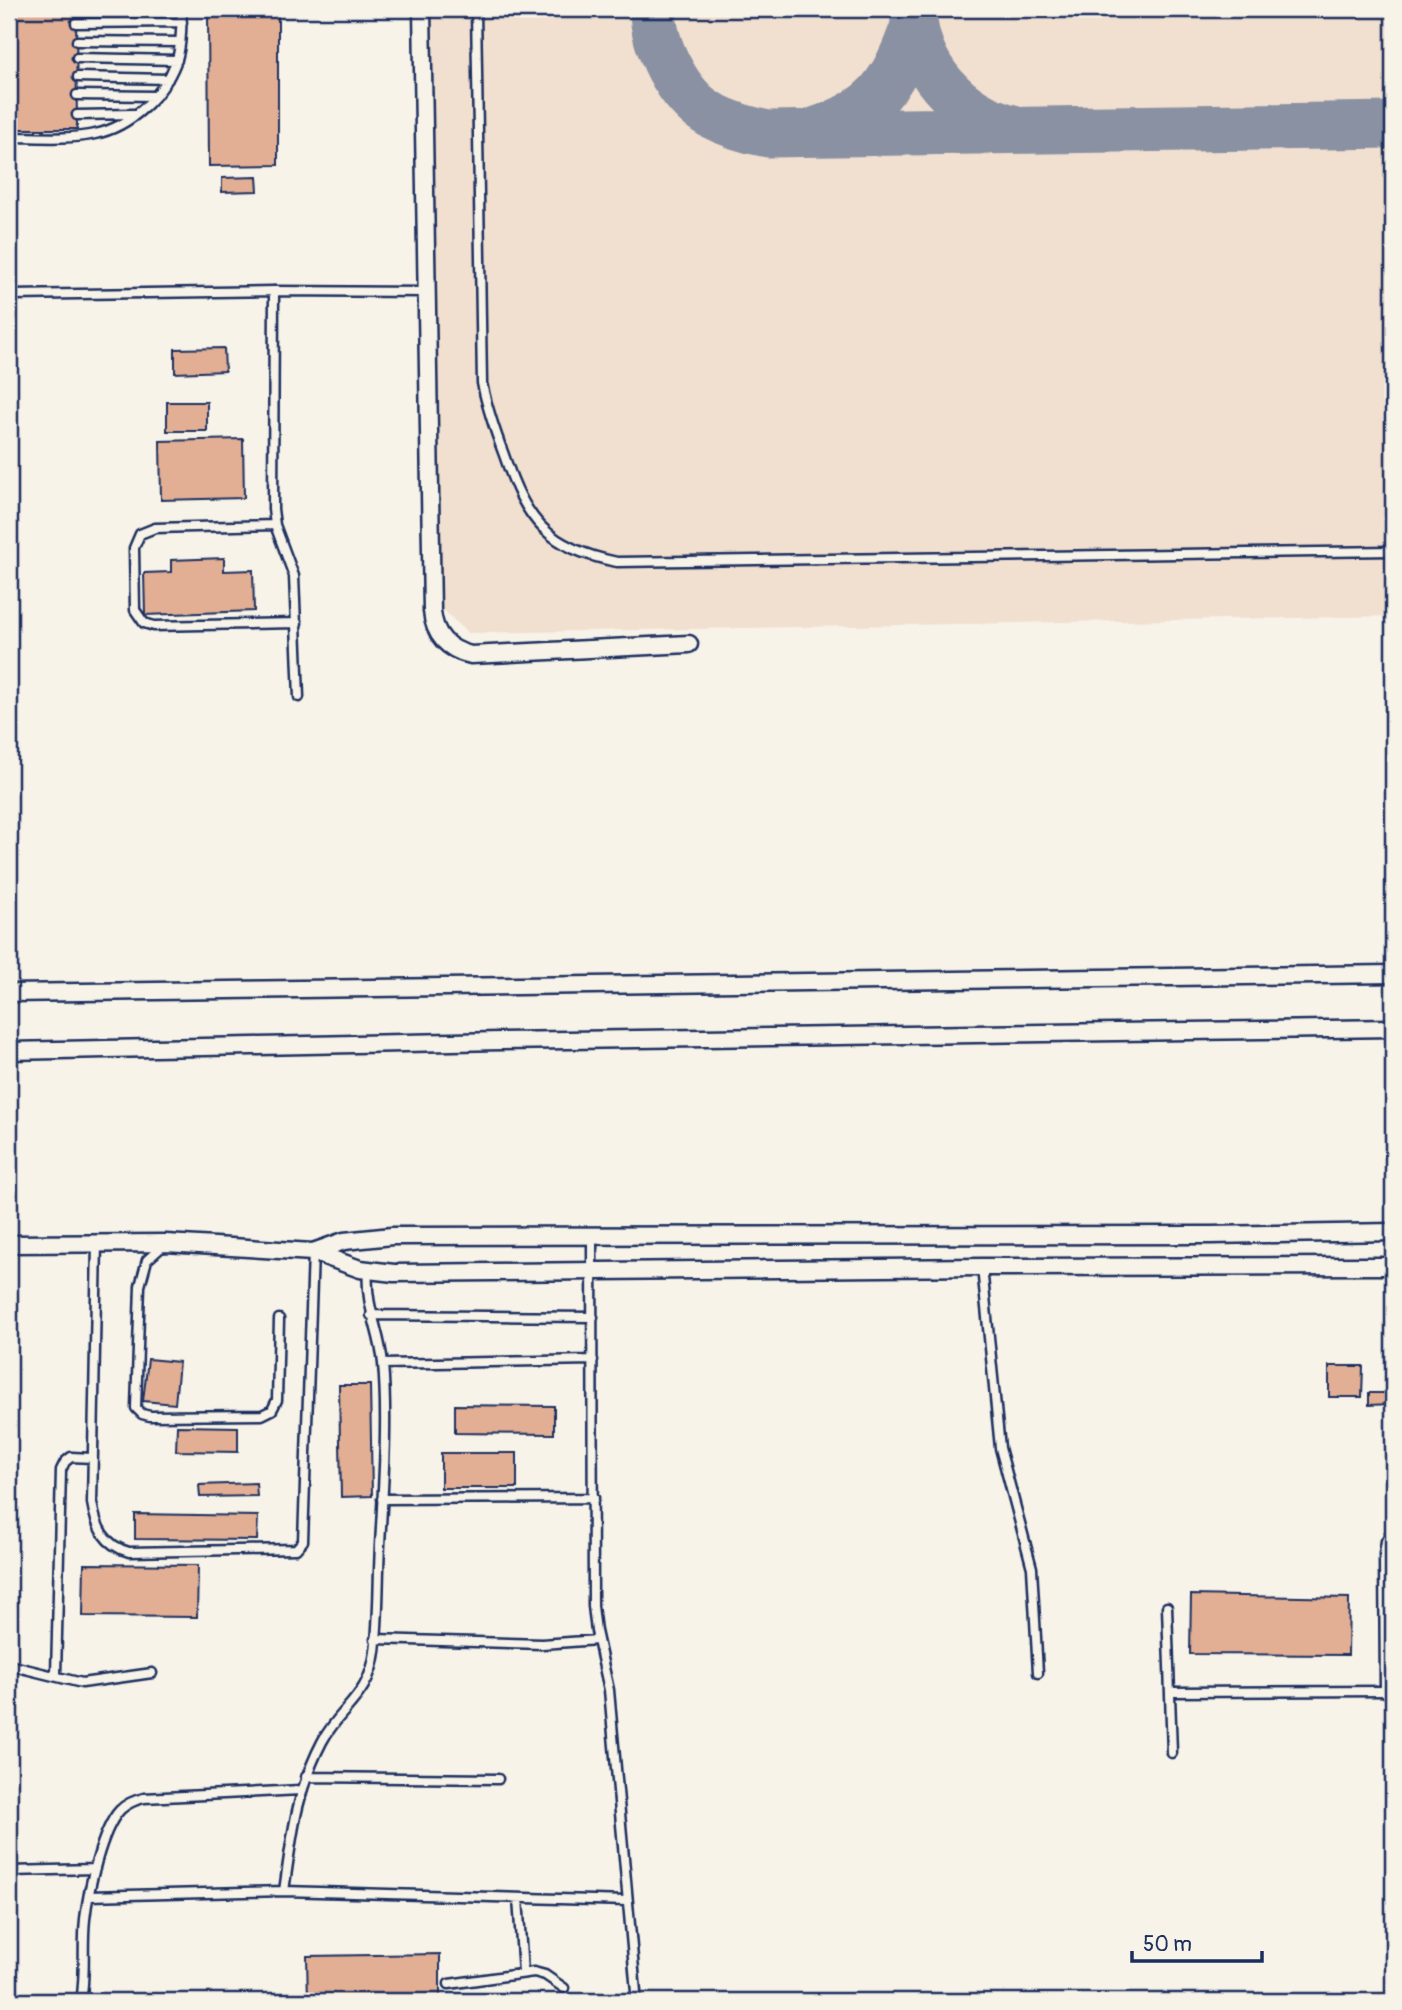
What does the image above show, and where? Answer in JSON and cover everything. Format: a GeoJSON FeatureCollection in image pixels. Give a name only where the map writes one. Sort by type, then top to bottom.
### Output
{"type":"FeatureCollection","features":[{"type":"Feature","properties":{"kind":"street"},"geometry":{"type":"LineString","coordinates":[[422,9],[432,611],[436,629],[454,650],[471,655],[689,644]]}},
{"type":"Feature","properties":{"kind":"street"},"geometry":{"type":"LineString","coordinates":[[9,993],[1393,974]]}},
{"type":"Feature","properties":{"kind":"street"},"geometry":{"type":"LineString","coordinates":[[9,1051],[1393,1028]]}},
{"type":"Feature","properties":{"kind":"street"},"geometry":{"type":"LineString","coordinates":[[313,1252],[344,1241],[376,1236],[1184,1235],[1393,1232]]}},
{"type":"Feature","properties":{"kind":"street"},"geometry":{"type":"LineString","coordinates":[[9,1244],[166,1243],[313,1252],[344,1265],[368,1271],[394,1273],[1393,1266]]}},
{"type":"Feature","properties":{"kind":"lane"},"geometry":{"type":"LineString","coordinates":[[9,136],[92,135],[105,132],[136,114],[168,79],[177,60],[182,9]]}},
{"type":"Feature","properties":{"kind":"lane"},"geometry":{"type":"LineString","coordinates":[[476,9],[482,383],[515,489],[529,513],[544,530],[565,546],[590,557],[617,562],[1393,551]]}},
{"type":"Feature","properties":{"kind":"lane"},"geometry":{"type":"LineString","coordinates":[[76,23],[182,22]]}},
{"type":"Feature","properties":{"kind":"lane"},"geometry":{"type":"LineString","coordinates":[[77,41],[180,42]]}},
{"type":"Feature","properties":{"kind":"lane"},"geometry":{"type":"LineString","coordinates":[[77,58],[177,60]]}},
{"type":"Feature","properties":{"kind":"lane"},"geometry":{"type":"LineString","coordinates":[[78,77],[168,79]]}},
{"type":"Feature","properties":{"kind":"lane"},"geometry":{"type":"LineString","coordinates":[[77,95],[155,96]]}},
{"type":"Feature","properties":{"kind":"lane"},"geometry":{"type":"LineString","coordinates":[[77,115],[136,114]]}},
{"type":"Feature","properties":{"kind":"lane"},"geometry":{"type":"LineString","coordinates":[[12,295],[274,291],[427,292]]}},
{"type":"Feature","properties":{"kind":"lane"},"geometry":{"type":"LineString","coordinates":[[274,291],[273,509],[275,525],[293,576],[299,697]]}},
{"type":"Feature","properties":{"kind":"lane"},"geometry":{"type":"LineString","coordinates":[[275,525],[155,528],[144,531],[137,538],[134,548],[135,610],[144,623],[154,626],[297,623]]}},
{"type":"Feature","properties":{"kind":"lane"},"geometry":{"type":"LineString","coordinates":[[592,1236],[593,1606],[608,1690],[636,1992]]}},
{"type":"Feature","properties":{"kind":"lane"},"geometry":{"type":"LineString","coordinates":[[97,1243],[92,1503],[94,1519],[100,1532],[109,1543],[129,1552],[296,1549],[300,1546],[304,1532],[313,1252]]}},
{"type":"Feature","properties":{"kind":"lane"},"geometry":{"type":"LineString","coordinates":[[166,1243],[147,1260],[140,1286],[136,1408],[142,1414],[262,1415],[272,1410],[277,1400],[279,1319]]}},
{"type":"Feature","properties":{"kind":"lane"},"geometry":{"type":"LineString","coordinates":[[982,1267],[1000,1448],[1032,1568],[1038,1673]]}},
{"type":"Feature","properties":{"kind":"lane"},"geometry":{"type":"LineString","coordinates":[[284,1891],[295,1813],[306,1777],[329,1731],[350,1708],[363,1688],[372,1664],[382,1499],[383,1364],[366,1288],[368,1271]]}},
{"type":"Feature","properties":{"kind":"lane"},"geometry":{"type":"LineString","coordinates":[[371,1315],[593,1317]]}},
{"type":"Feature","properties":{"kind":"lane"},"geometry":{"type":"LineString","coordinates":[[383,1364],[593,1360]]}},
{"type":"Feature","properties":{"kind":"lane"},"geometry":{"type":"LineString","coordinates":[[56,1675],[61,1470],[71,1457],[92,1458]]}},
{"type":"Feature","properties":{"kind":"lane"},"geometry":{"type":"LineString","coordinates":[[382,1499],[594,1498]]}},
{"type":"Feature","properties":{"kind":"lane"},"geometry":{"type":"LineString","coordinates":[[1170,1692],[1389,1692],[1384,1554],[1386,1541],[1393,1528]]}},
{"type":"Feature","properties":{"kind":"lane"},"geometry":{"type":"LineString","coordinates":[[1167,1607],[1172,1753]]}},
{"type":"Feature","properties":{"kind":"lane"},"geometry":{"type":"LineString","coordinates":[[375,1639],[542,1644],[598,1640]]}},
{"type":"Feature","properties":{"kind":"lane"},"geometry":{"type":"LineString","coordinates":[[9,1665],[72,1681],[92,1683],[152,1673]]}},
{"type":"Feature","properties":{"kind":"lane"},"geometry":{"type":"LineString","coordinates":[[306,1777],[498,1779]]}},
{"type":"Feature","properties":{"kind":"lane"},"geometry":{"type":"LineString","coordinates":[[80,2001],[89,1896],[95,1869],[120,1809],[135,1800],[301,1790]]}},
{"type":"Feature","properties":{"kind":"lane"},"geometry":{"type":"LineString","coordinates":[[9,1871],[95,1869]]}},
{"type":"Feature","properties":{"kind":"lane"},"geometry":{"type":"LineString","coordinates":[[89,1896],[284,1891],[627,1901]]}},
{"type":"Feature","properties":{"kind":"lane"},"geometry":{"type":"LineString","coordinates":[[518,1898],[523,1973]]}},
{"type":"Feature","properties":{"kind":"lane"},"geometry":{"type":"LineString","coordinates":[[449,1984],[523,1973],[545,1975],[564,1988]]}},
{"type":"Feature","properties":{"kind":"shaded area"},"geometry":{"type":"Polygon","coordinates":[[[431,9],[1393,9],[1393,616],[468,633],[437,604],[431,9]]]}},
{"type":"Feature","properties":{"kind":"building"},"geometry":{"type":"Polygon","coordinates":[[[9,9],[76,9],[77,129],[9,129],[9,9]]]}},
{"type":"Feature","properties":{"kind":"building"},"geometry":{"type":"Polygon","coordinates":[[[208,9],[278,9],[278,165],[209,166],[208,9]]]}},
{"type":"Feature","properties":{"kind":"building"},"geometry":{"type":"Polygon","coordinates":[[[257,177],[258,191],[222,192],[222,178],[257,177]]]}},
{"type":"Feature","properties":{"kind":"building"},"geometry":{"type":"Polygon","coordinates":[[[224,348],[225,371],[175,373],[175,349],[224,348]]]}},
{"type":"Feature","properties":{"kind":"building"},"geometry":{"type":"Polygon","coordinates":[[[167,402],[207,402],[207,431],[167,431],[167,402]]]}},
{"type":"Feature","properties":{"kind":"building"},"geometry":{"type":"Polygon","coordinates":[[[243,439],[244,498],[161,500],[160,441],[243,439]]]}},
{"type":"Feature","properties":{"kind":"building"},"geometry":{"type":"Polygon","coordinates":[[[224,558],[224,571],[253,570],[254,611],[145,615],[144,573],[171,572],[171,560],[224,558]]]}},
{"type":"Feature","properties":{"kind":"building"},"geometry":{"type":"Polygon","coordinates":[[[148,1359],[179,1362],[175,1404],[143,1401],[148,1359]]]}},
{"type":"Feature","properties":{"kind":"building"},"geometry":{"type":"Polygon","coordinates":[[[1329,1366],[1363,1366],[1362,1397],[1329,1397],[1329,1366]]]}},
{"type":"Feature","properties":{"kind":"building"},"geometry":{"type":"Polygon","coordinates":[[[339,1385],[370,1385],[372,1496],[341,1497],[339,1385]]]}},
{"type":"Feature","properties":{"kind":"building"},"geometry":{"type":"Polygon","coordinates":[[[1369,1393],[1391,1393],[1391,1404],[1369,1405],[1369,1393]]]}},
{"type":"Feature","properties":{"kind":"building"},"geometry":{"type":"Polygon","coordinates":[[[455,1405],[554,1406],[554,1434],[455,1433],[455,1405]]]}},
{"type":"Feature","properties":{"kind":"building"},"geometry":{"type":"Polygon","coordinates":[[[177,1426],[238,1427],[238,1452],[176,1451],[177,1426]]]}},
{"type":"Feature","properties":{"kind":"building"},"geometry":{"type":"Polygon","coordinates":[[[441,1453],[517,1453],[517,1488],[441,1488],[441,1453]]]}},
{"type":"Feature","properties":{"kind":"building"},"geometry":{"type":"Polygon","coordinates":[[[256,1483],[257,1496],[200,1497],[199,1485],[256,1483]]]}},
{"type":"Feature","properties":{"kind":"building"},"geometry":{"type":"Polygon","coordinates":[[[135,1514],[258,1516],[257,1540],[135,1539],[135,1514]]]}},
{"type":"Feature","properties":{"kind":"building"},"geometry":{"type":"Polygon","coordinates":[[[84,1564],[198,1565],[197,1617],[83,1616],[84,1564]]]}},
{"type":"Feature","properties":{"kind":"building"},"geometry":{"type":"Polygon","coordinates":[[[1191,1595],[1349,1598],[1348,1655],[1190,1654],[1191,1595]]]}},
{"type":"Feature","properties":{"kind":"building"},"geometry":{"type":"Polygon","coordinates":[[[440,1954],[440,2001],[308,2001],[307,1956],[440,1954]]]}},
{"type":"Feature","properties":{"kind":"taxiway"},"geometry":{"type":"LineString","coordinates":[[653,9],[657,38],[663,54],[688,96],[718,119],[768,134],[1393,125]]}},
{"type":"Feature","properties":{"kind":"taxiway"},"geometry":{"type":"LineString","coordinates":[[913,9],[922,50],[943,85],[974,112],[1013,128]]}},
{"type":"Feature","properties":{"kind":"taxiway"},"geometry":{"type":"LineString","coordinates":[[817,130],[854,113],[880,92],[899,64],[914,26]]}}]}
